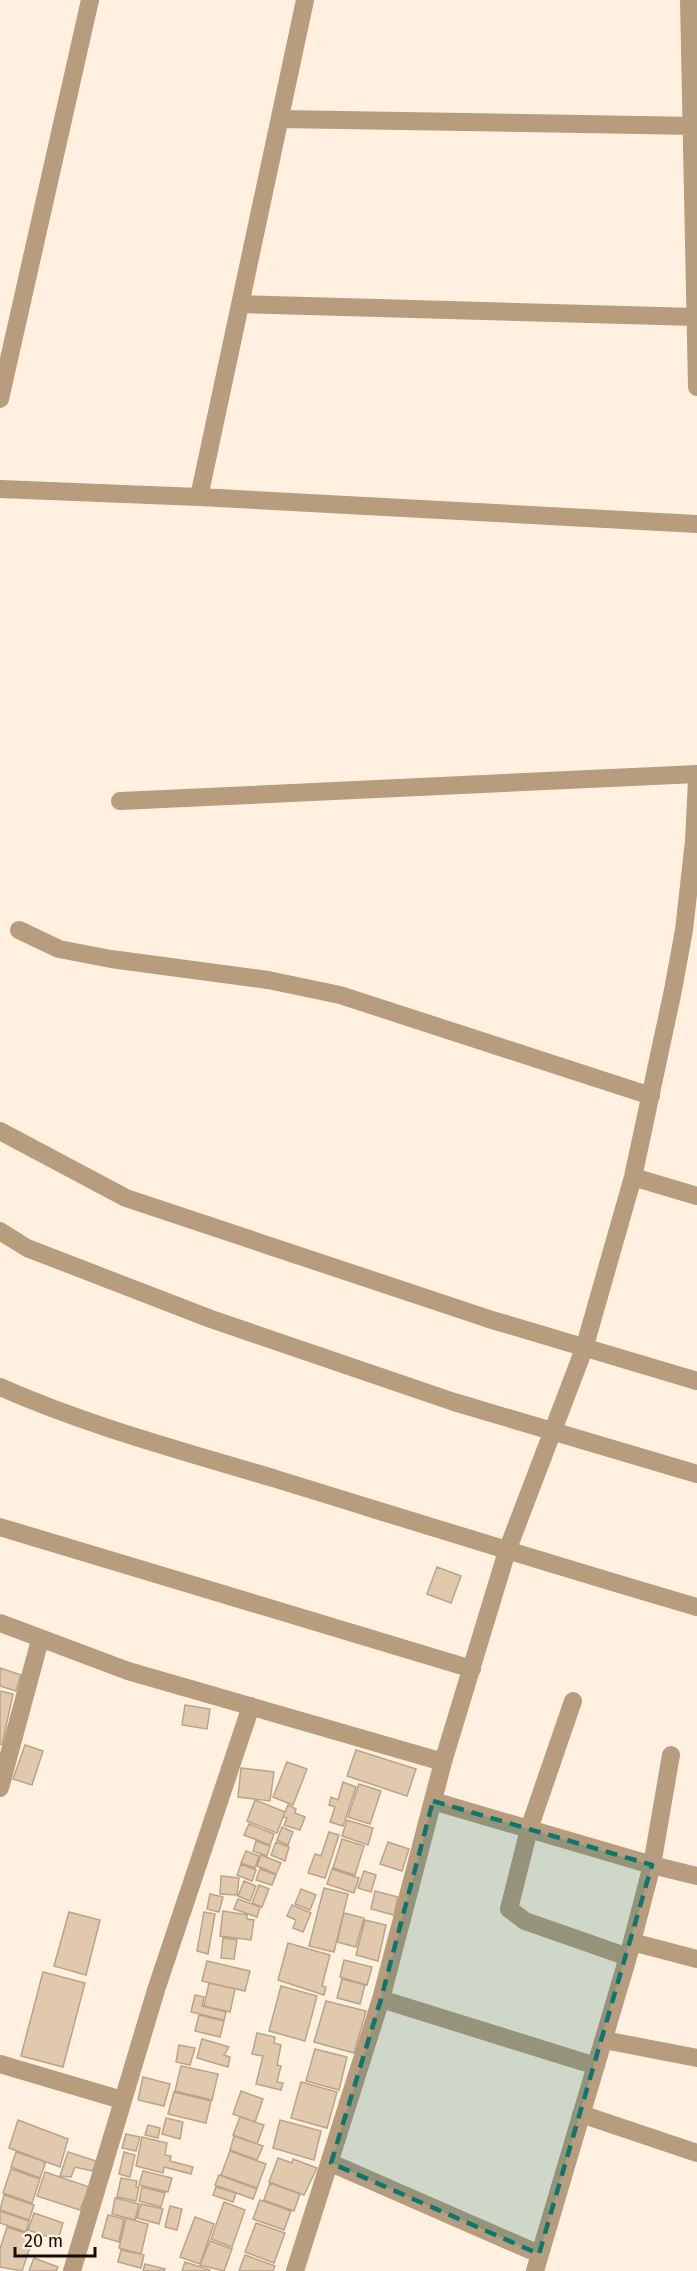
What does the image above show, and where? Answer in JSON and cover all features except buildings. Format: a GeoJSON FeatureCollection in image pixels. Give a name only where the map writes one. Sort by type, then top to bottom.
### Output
{"type":"FeatureCollection","features":[{"type":"Feature","properties":{"kind":"street"},"geometry":{"type":"LineString","coordinates":[[0,399],[90,0]]}},
{"type":"Feature","properties":{"kind":"street"},"geometry":{"type":"LineString","coordinates":[[199,497],[305,0]]}},
{"type":"Feature","properties":{"kind":"street"},"geometry":{"type":"LineString","coordinates":[[689,0],[694,126],[694,317],[697,387]]}},
{"type":"Feature","properties":{"kind":"street"},"geometry":{"type":"LineString","coordinates":[[280,119],[694,126]]}},
{"type":"Feature","properties":{"kind":"street"},"geometry":{"type":"LineString","coordinates":[[240,304],[694,317]]}},
{"type":"Feature","properties":{"kind":"street"},"geometry":{"type":"LineString","coordinates":[[0,489],[199,497],[697,524]]}},
{"type":"Feature","properties":{"kind":"street"},"geometry":{"type":"LineString","coordinates":[[120,801],[697,774]]}},
{"type":"Feature","properties":{"kind":"street"},"geometry":{"type":"LineString","coordinates":[[295,2271],[381,1999],[443,1762],[507,1551],[584,1349],[633,1177],[684,930],[694,841],[697,780]]}},
{"type":"Feature","properties":{"kind":"street"},"geometry":{"type":"LineString","coordinates":[[19,930],[58,949],[111,959],[268,980],[340,995],[651,1096]]}},
{"type":"Feature","properties":{"kind":"street"},"geometry":{"type":"LineString","coordinates":[[0,1131],[126,1198],[584,1349],[697,1381]]}},
{"type":"Feature","properties":{"kind":"street"},"geometry":{"type":"LineString","coordinates":[[633,1177],[697,1196]]}},
{"type":"Feature","properties":{"kind":"street"},"geometry":{"type":"LineString","coordinates":[[0,1231],[27,1248],[211,1319],[553,1432],[697,1474]]}},
{"type":"Feature","properties":{"kind":"street"},"geometry":{"type":"LineString","coordinates":[[0,1387],[32,1401],[120,1431],[507,1551],[697,1607]]}},
{"type":"Feature","properties":{"kind":"street"},"geometry":{"type":"LineString","coordinates":[[0,1527],[472,1669]]}},
{"type":"Feature","properties":{"kind":"street"},"geometry":{"type":"LineString","coordinates":[[0,1623],[40,1640],[128,1671],[443,1762]]}},
{"type":"Feature","properties":{"kind":"street"},"geometry":{"type":"LineString","coordinates":[[0,1788],[40,1640]]}},
{"type":"Feature","properties":{"kind":"street"},"geometry":{"type":"LineString","coordinates":[[573,1701],[529,1830],[509,1909],[525,1921],[630,1950],[697,1959]]}},
{"type":"Feature","properties":{"kind":"street"},"geometry":{"type":"LineString","coordinates":[[72,2271],[122,2100],[210,1823],[251,1706]]}},
{"type":"Feature","properties":{"kind":"street"},"geometry":{"type":"LineString","coordinates":[[331,2163],[537,2263],[630,1950],[652,1865],[670,1755]]}},
{"type":"Feature","properties":{"kind":"street"},"geometry":{"type":"LineString","coordinates":[[433,1801],[697,1876]]}},
{"type":"Feature","properties":{"kind":"street"},"geometry":{"type":"LineString","coordinates":[[381,1999],[596,2066]]}},
{"type":"Feature","properties":{"kind":"street"},"geometry":{"type":"LineString","coordinates":[[604,2040],[697,2058]]}},
{"type":"Feature","properties":{"kind":"street"},"geometry":{"type":"LineString","coordinates":[[0,2064],[122,2100]]}},
{"type":"Feature","properties":{"kind":"street"},"geometry":{"type":"LineString","coordinates":[[581,2114],[697,2153]]}},
{"type":"Feature","properties":{"kind":"highlighted area"},"geometry":{"type":"Polygon","coordinates":[[[433,1801],[652,1865],[539,2254],[331,2163],[381,1999],[433,1801]]]}}]}
